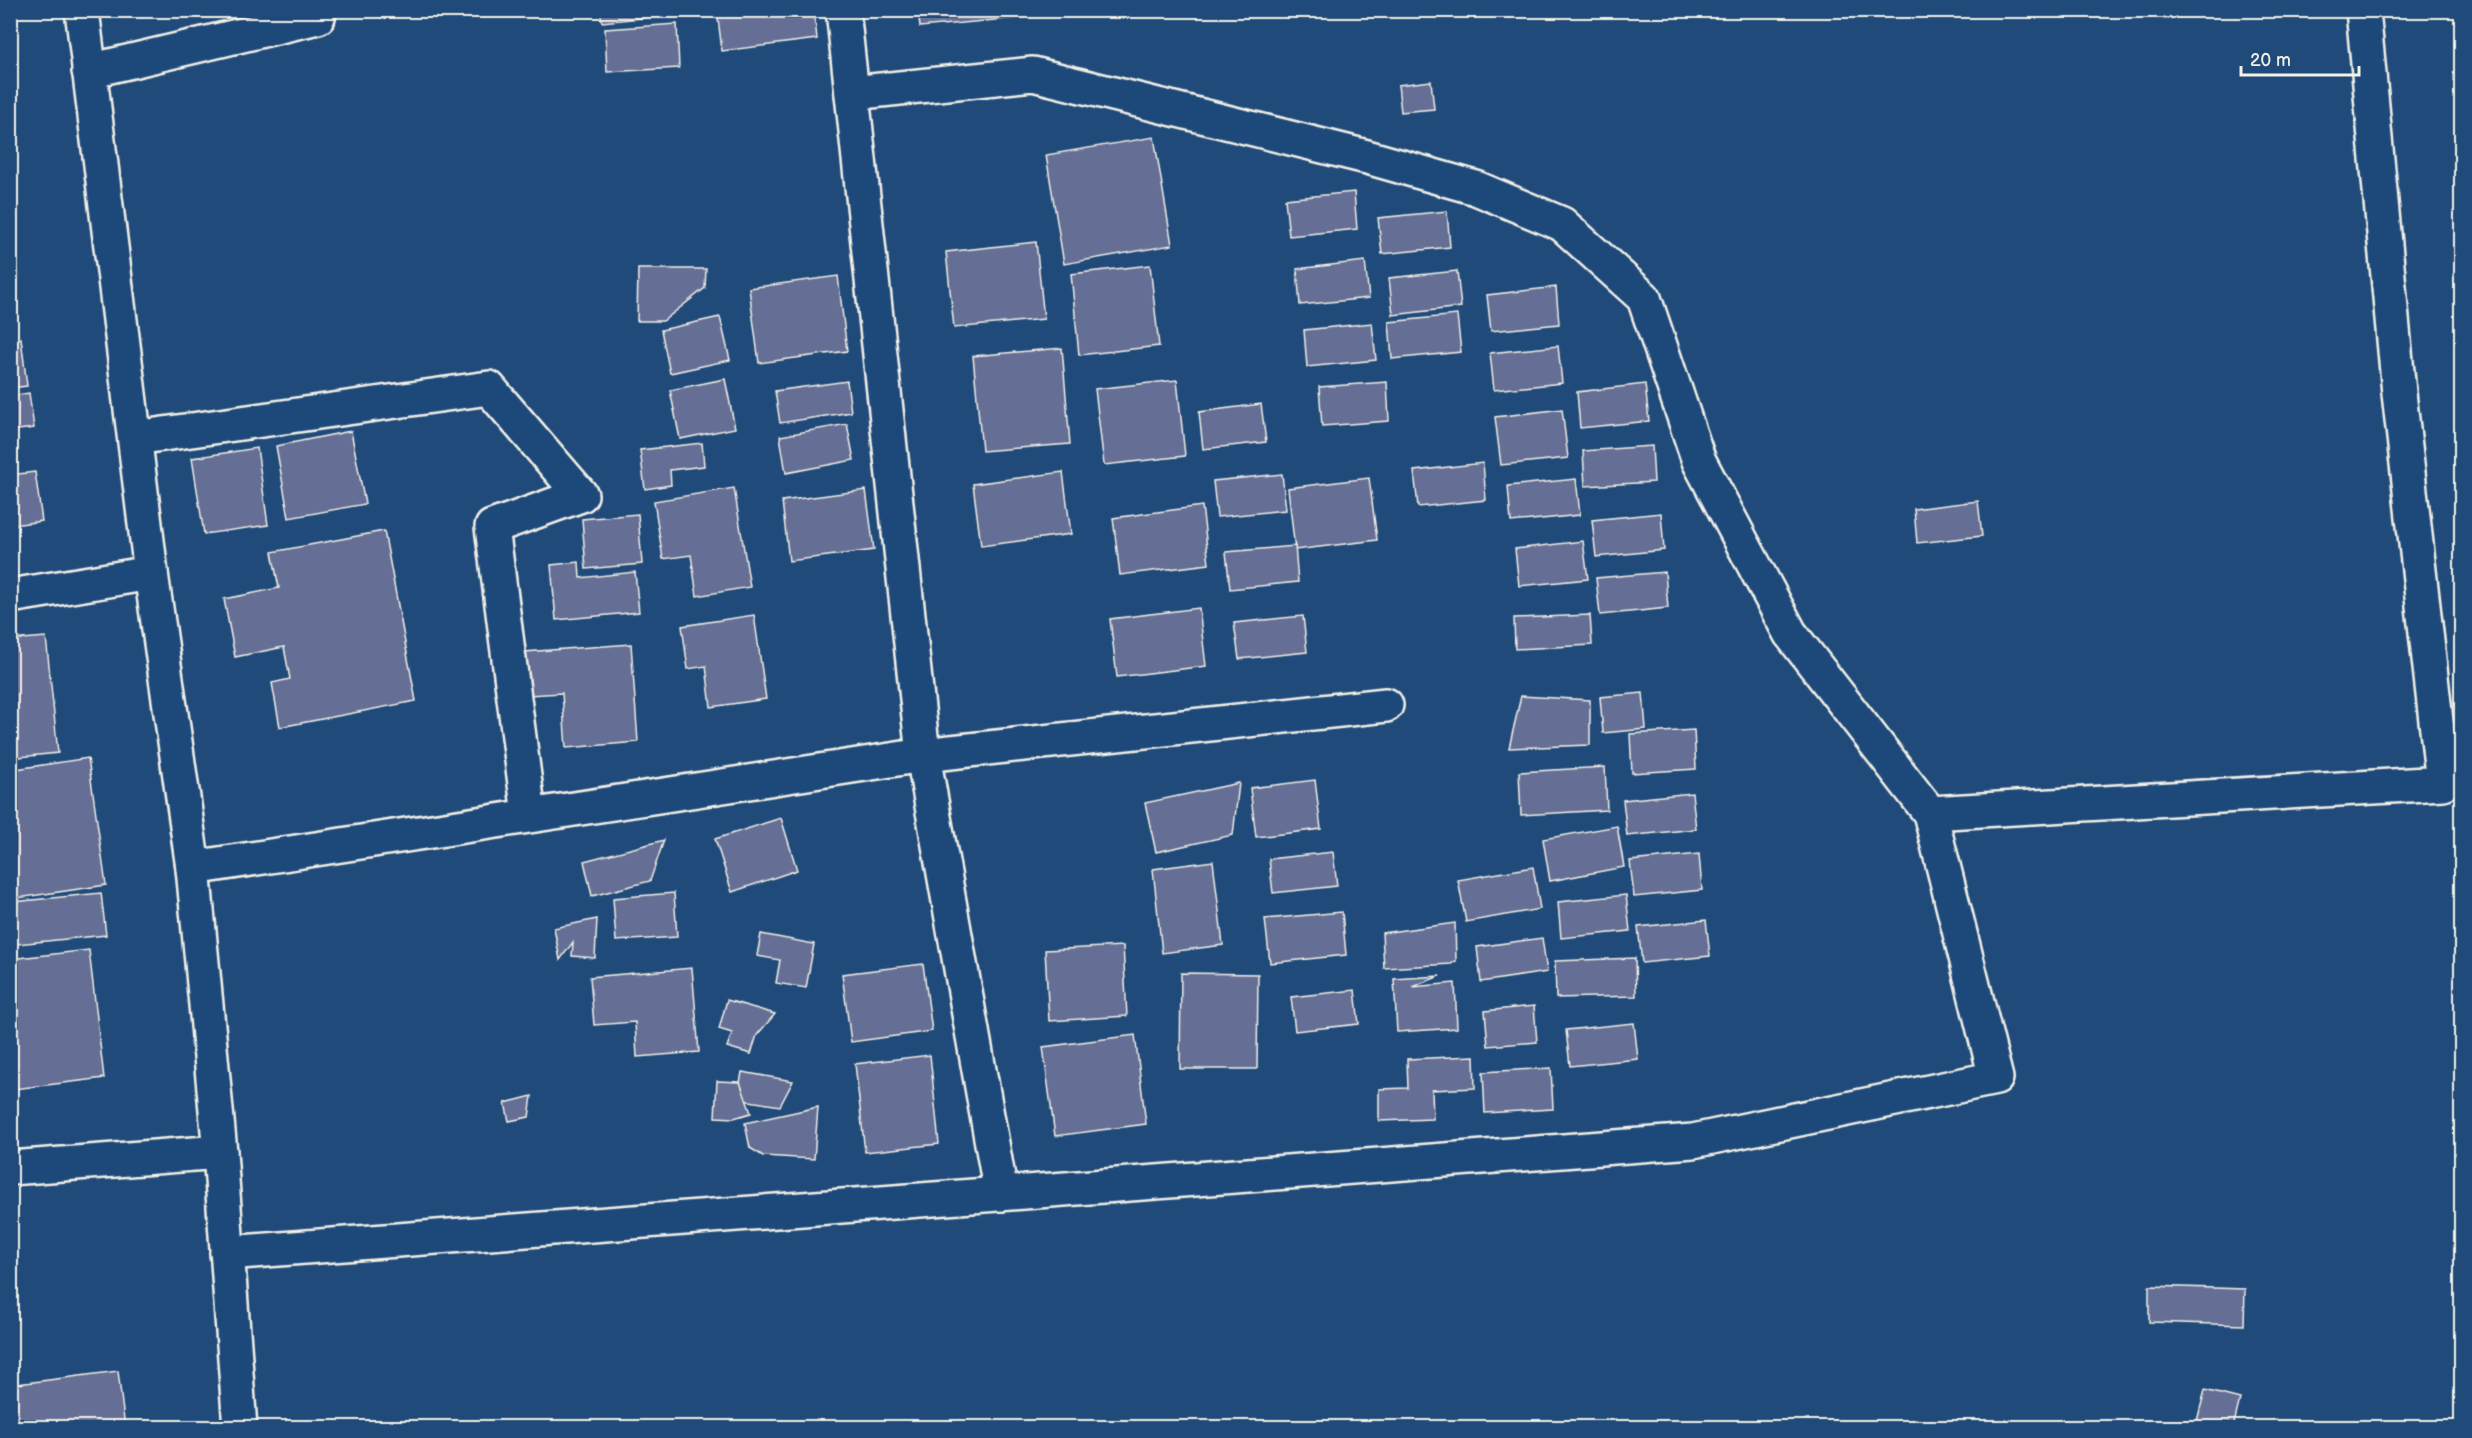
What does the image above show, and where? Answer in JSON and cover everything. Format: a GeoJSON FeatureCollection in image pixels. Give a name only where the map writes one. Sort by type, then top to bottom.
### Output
{"type":"FeatureCollection","features":[{"type":"Feature","properties":{"kind":"street"},"geometry":{"type":"LineString","coordinates":[[82,10],[151,573],[193,868],[220,1152],[240,1428]]}},
{"type":"Feature","properties":{"kind":"street"},"geometry":{"type":"LineString","coordinates":[[89,71],[318,17],[319,10]]}},
{"type":"Feature","properties":{"kind":"street"},"geometry":{"type":"LineString","coordinates":[[843,10],[923,754],[1001,1194]]}},
{"type":"Feature","properties":{"kind":"street"},"geometry":{"type":"LineString","coordinates":[[1930,813],[2443,783],[2400,405],[2363,10]]}},
{"type":"Feature","properties":{"kind":"street"},"geometry":{"type":"LineString","coordinates":[[227,1252],[1693,1141],[1996,1078],[1930,813],[1790,633],[1699,461],[1644,298],[1562,224],[1476,188],[1422,172],[1032,74],[852,93]]}},
{"type":"Feature","properties":{"kind":"street"},"geometry":{"type":"LineString","coordinates":[[135,438],[489,387],[581,495],[492,527],[529,815]]}},
{"type":"Feature","properties":{"kind":"street"},"geometry":{"type":"LineString","coordinates":[[10,596],[151,573]]}},
{"type":"Feature","properties":{"kind":"street"},"geometry":{"type":"LineString","coordinates":[[193,868],[923,754],[1386,705]]}},
{"type":"Feature","properties":{"kind":"street"},"geometry":{"type":"LineString","coordinates":[[10,1168],[220,1152]]}},
{"type":"Feature","properties":{"kind":"building"},"geometry":{"type":"Polygon","coordinates":[[[600,10],[678,10],[679,14],[602,22],[600,10]]]}},
{"type":"Feature","properties":{"kind":"building"},"geometry":{"type":"Polygon","coordinates":[[[717,10],[814,10],[817,39],[722,51],[717,10]]]}},
{"type":"Feature","properties":{"kind":"building"},"geometry":{"type":"Polygon","coordinates":[[[918,10],[1028,10],[1029,17],[920,27],[918,10]]]}},
{"type":"Feature","properties":{"kind":"building"},"geometry":{"type":"Polygon","coordinates":[[[677,24],[679,68],[607,72],[605,29],[677,24]]]}},
{"type":"Feature","properties":{"kind":"building"},"geometry":{"type":"Polygon","coordinates":[[[1431,81],[1434,109],[1401,112],[1398,85],[1431,81]]]}},
{"type":"Feature","properties":{"kind":"building"},"geometry":{"type":"Polygon","coordinates":[[[1154,137],[1172,245],[1064,264],[1046,155],[1154,137]]]}},
{"type":"Feature","properties":{"kind":"building"},"geometry":{"type":"Polygon","coordinates":[[[1354,192],[1357,229],[1289,236],[1285,199],[1354,192]]]}},
{"type":"Feature","properties":{"kind":"building"},"geometry":{"type":"Polygon","coordinates":[[[1447,211],[1450,247],[1382,254],[1378,218],[1447,211]]]}},
{"type":"Feature","properties":{"kind":"building"},"geometry":{"type":"Polygon","coordinates":[[[1036,242],[1044,319],[954,328],[946,252],[1036,242]]]}},
{"type":"Feature","properties":{"kind":"building"},"geometry":{"type":"Polygon","coordinates":[[[1365,261],[1369,298],[1300,305],[1297,269],[1365,261]]]}},
{"type":"Feature","properties":{"kind":"building"},"geometry":{"type":"Polygon","coordinates":[[[1150,265],[1159,346],[1079,355],[1071,274],[1150,265]]]}},
{"type":"Feature","properties":{"kind":"building"},"geometry":{"type":"Polygon","coordinates":[[[638,269],[706,269],[705,288],[663,321],[637,321],[638,269]]]}},
{"type":"Feature","properties":{"kind":"building"},"geometry":{"type":"Polygon","coordinates":[[[1457,271],[1461,307],[1393,315],[1389,278],[1457,271]]]}},
{"type":"Feature","properties":{"kind":"building"},"geometry":{"type":"Polygon","coordinates":[[[838,276],[847,351],[759,363],[749,288],[838,276]]]}},
{"type":"Feature","properties":{"kind":"building"},"geometry":{"type":"Polygon","coordinates":[[[1556,287],[1559,324],[1491,331],[1487,295],[1556,287]]]}},
{"type":"Feature","properties":{"kind":"building"},"geometry":{"type":"Polygon","coordinates":[[[1457,315],[1461,352],[1392,359],[1389,322],[1457,315]]]}},
{"type":"Feature","properties":{"kind":"building"},"geometry":{"type":"Polygon","coordinates":[[[720,317],[730,360],[670,373],[661,330],[720,317]]]}},
{"type":"Feature","properties":{"kind":"building"},"geometry":{"type":"Polygon","coordinates":[[[1372,323],[1376,360],[1307,367],[1304,330],[1372,323]]]}},
{"type":"Feature","properties":{"kind":"building"},"geometry":{"type":"Polygon","coordinates":[[[21,338],[27,386],[10,388],[10,340],[21,338]]]}},
{"type":"Feature","properties":{"kind":"building"},"geometry":{"type":"Polygon","coordinates":[[[1558,346],[1562,383],[1494,390],[1490,353],[1558,346]]]}},
{"type":"Feature","properties":{"kind":"building"},"geometry":{"type":"Polygon","coordinates":[[[1062,348],[1070,444],[982,451],[973,356],[1062,348]]]}},
{"type":"Feature","properties":{"kind":"building"},"geometry":{"type":"Polygon","coordinates":[[[725,379],[735,428],[680,439],[670,390],[725,379]]]}},
{"type":"Feature","properties":{"kind":"building"},"geometry":{"type":"Polygon","coordinates":[[[1177,380],[1185,456],[1104,465],[1095,389],[1177,380]]]}},
{"type":"Feature","properties":{"kind":"building"},"geometry":{"type":"Polygon","coordinates":[[[847,381],[851,412],[780,423],[775,391],[847,381]]]}},
{"type":"Feature","properties":{"kind":"building"},"geometry":{"type":"Polygon","coordinates":[[[1387,382],[1389,421],[1322,426],[1319,387],[1387,382]]]}},
{"type":"Feature","properties":{"kind":"building"},"geometry":{"type":"Polygon","coordinates":[[[1645,384],[1649,421],[1580,428],[1577,392],[1645,384]]]}},
{"type":"Feature","properties":{"kind":"building"},"geometry":{"type":"Polygon","coordinates":[[[29,393],[34,428],[10,431],[10,396],[29,393]]]}},
{"type":"Feature","properties":{"kind":"building"},"geometry":{"type":"Polygon","coordinates":[[[1261,404],[1266,442],[1203,449],[1199,412],[1261,404]]]}},
{"type":"Feature","properties":{"kind":"building"},"geometry":{"type":"Polygon","coordinates":[[[1562,409],[1568,458],[1501,465],[1495,417],[1562,409]]]}},
{"type":"Feature","properties":{"kind":"building"},"geometry":{"type":"Polygon","coordinates":[[[847,424],[854,460],[786,473],[780,436],[847,424]]]}},
{"type":"Feature","properties":{"kind":"building"},"geometry":{"type":"Polygon","coordinates":[[[351,431],[365,504],[289,518],[276,446],[351,431]]]}},
{"type":"Feature","properties":{"kind":"building"},"geometry":{"type":"Polygon","coordinates":[[[702,443],[704,466],[670,470],[671,485],[645,489],[640,450],[702,443]]]}},
{"type":"Feature","properties":{"kind":"building"},"geometry":{"type":"Polygon","coordinates":[[[1652,446],[1654,482],[1585,486],[1583,451],[1652,446]]]}},
{"type":"Feature","properties":{"kind":"building"},"geometry":{"type":"Polygon","coordinates":[[[257,448],[268,525],[204,534],[192,458],[257,448]]]}},
{"type":"Feature","properties":{"kind":"building"},"geometry":{"type":"Polygon","coordinates":[[[1483,463],[1486,500],[1418,507],[1414,471],[1483,463]]]}},
{"type":"Feature","properties":{"kind":"building"},"geometry":{"type":"Polygon","coordinates":[[[35,472],[42,521],[13,525],[10,475],[35,472]]]}},
{"type":"Feature","properties":{"kind":"building"},"geometry":{"type":"Polygon","coordinates":[[[1063,472],[1071,534],[981,546],[973,484],[1063,472]]]}},
{"type":"Feature","properties":{"kind":"building"},"geometry":{"type":"Polygon","coordinates":[[[1282,474],[1286,510],[1217,517],[1213,481],[1282,474]]]}},
{"type":"Feature","properties":{"kind":"building"},"geometry":{"type":"Polygon","coordinates":[[[1369,478],[1377,540],[1295,550],[1288,488],[1369,478]]]}},
{"type":"Feature","properties":{"kind":"building"},"geometry":{"type":"Polygon","coordinates":[[[1576,479],[1580,515],[1511,522],[1508,486],[1576,479]]]}},
{"type":"Feature","properties":{"kind":"building"},"geometry":{"type":"Polygon","coordinates":[[[734,488],[750,587],[697,596],[691,555],[663,559],[654,501],[734,488]]]}},
{"type":"Feature","properties":{"kind":"building"},"geometry":{"type":"Polygon","coordinates":[[[866,490],[874,550],[789,561],[782,501],[866,490]]]}},
{"type":"Feature","properties":{"kind":"building"},"geometry":{"type":"Polygon","coordinates":[[[1978,501],[1982,536],[1917,543],[1914,509],[1978,501]]]}},
{"type":"Feature","properties":{"kind":"building"},"geometry":{"type":"Polygon","coordinates":[[[1202,506],[1209,564],[1120,575],[1113,518],[1202,506]]]}},
{"type":"Feature","properties":{"kind":"building"},"geometry":{"type":"Polygon","coordinates":[[[1661,513],[1664,550],[1596,557],[1592,520],[1661,513]]]}},
{"type":"Feature","properties":{"kind":"building"},"geometry":{"type":"Polygon","coordinates":[[[638,514],[642,564],[586,569],[582,519],[638,514]]]}},
{"type":"Feature","properties":{"kind":"building"},"geometry":{"type":"Polygon","coordinates":[[[384,531],[416,701],[280,727],[272,683],[290,679],[284,647],[235,657],[224,599],[279,588],[272,552],[384,531]]]}},
{"type":"Feature","properties":{"kind":"building"},"geometry":{"type":"Polygon","coordinates":[[[1583,541],[1588,579],[1519,586],[1515,549],[1583,541]]]}},
{"type":"Feature","properties":{"kind":"building"},"geometry":{"type":"Polygon","coordinates":[[[1295,546],[1298,582],[1230,589],[1226,552],[1295,546]]]}},
{"type":"Feature","properties":{"kind":"building"},"geometry":{"type":"Polygon","coordinates":[[[579,562],[580,578],[635,572],[639,612],[556,620],[551,565],[579,562]]]}},
{"type":"Feature","properties":{"kind":"building"},"geometry":{"type":"Polygon","coordinates":[[[1665,572],[1668,608],[1600,615],[1596,578],[1665,572]]]}},
{"type":"Feature","properties":{"kind":"building"},"geometry":{"type":"Polygon","coordinates":[[[1199,608],[1206,666],[1117,677],[1110,619],[1199,608]]]}},
{"type":"Feature","properties":{"kind":"building"},"geometry":{"type":"Polygon","coordinates":[[[754,615],[766,699],[711,707],[706,666],[688,669],[682,626],[754,615]]]}},
{"type":"Feature","properties":{"kind":"building"},"geometry":{"type":"Polygon","coordinates":[[[1590,615],[1592,645],[1515,649],[1514,618],[1590,615]]]}},
{"type":"Feature","properties":{"kind":"building"},"geometry":{"type":"Polygon","coordinates":[[[1303,616],[1307,652],[1239,659],[1234,623],[1303,616]]]}},
{"type":"Feature","properties":{"kind":"building"},"geometry":{"type":"Polygon","coordinates":[[[46,637],[58,753],[10,758],[10,640],[46,637]]]}},
{"type":"Feature","properties":{"kind":"building"},"geometry":{"type":"Polygon","coordinates":[[[631,644],[638,742],[566,748],[562,693],[528,695],[524,652],[631,644]]]}},
{"type":"Feature","properties":{"kind":"building"},"geometry":{"type":"Polygon","coordinates":[[[1643,693],[1646,729],[1603,733],[1600,697],[1643,693]]]}},
{"type":"Feature","properties":{"kind":"building"},"geometry":{"type":"Polygon","coordinates":[[[1521,696],[1590,700],[1590,745],[1509,748],[1521,696]]]}},
{"type":"Feature","properties":{"kind":"building"},"geometry":{"type":"Polygon","coordinates":[[[1694,730],[1696,769],[1632,773],[1630,734],[1694,730]]]}},
{"type":"Feature","properties":{"kind":"building"},"geometry":{"type":"Polygon","coordinates":[[[88,758],[106,885],[11,899],[10,770],[88,758]]]}},
{"type":"Feature","properties":{"kind":"building"},"geometry":{"type":"Polygon","coordinates":[[[1605,767],[1607,810],[1521,815],[1519,772],[1605,767]]]}},
{"type":"Feature","properties":{"kind":"building"},"geometry":{"type":"Polygon","coordinates":[[[1315,780],[1321,829],[1256,837],[1250,788],[1315,780]]]}},
{"type":"Feature","properties":{"kind":"building"},"geometry":{"type":"Polygon","coordinates":[[[1239,783],[1233,835],[1156,852],[1145,803],[1239,783]]]}},
{"type":"Feature","properties":{"kind":"building"},"geometry":{"type":"Polygon","coordinates":[[[1692,793],[1696,829],[1627,836],[1623,800],[1692,793]]]}},
{"type":"Feature","properties":{"kind":"building"},"geometry":{"type":"Polygon","coordinates":[[[781,818],[797,870],[732,892],[715,839],[781,818]]]}},
{"type":"Feature","properties":{"kind":"building"},"geometry":{"type":"Polygon","coordinates":[[[1617,826],[1624,867],[1550,881],[1543,839],[1617,826]]]}},
{"type":"Feature","properties":{"kind":"building"},"geometry":{"type":"Polygon","coordinates":[[[664,840],[650,881],[592,896],[584,861],[664,840]]]}},
{"type":"Feature","properties":{"kind":"building"},"geometry":{"type":"Polygon","coordinates":[[[1333,852],[1337,886],[1273,893],[1269,859],[1333,852]]]}},
{"type":"Feature","properties":{"kind":"building"},"geometry":{"type":"Polygon","coordinates":[[[1699,854],[1702,890],[1634,897],[1630,861],[1699,854]]]}},
{"type":"Feature","properties":{"kind":"building"},"geometry":{"type":"Polygon","coordinates":[[[1213,861],[1223,945],[1162,953],[1153,869],[1213,861]]]}},
{"type":"Feature","properties":{"kind":"building"},"geometry":{"type":"Polygon","coordinates":[[[1533,867],[1540,909],[1466,922],[1458,880],[1533,867]]]}},
{"type":"Feature","properties":{"kind":"building"},"geometry":{"type":"Polygon","coordinates":[[[101,893],[106,935],[17,944],[13,902],[101,893]]]}},
{"type":"Feature","properties":{"kind":"building"},"geometry":{"type":"Polygon","coordinates":[[[674,893],[677,937],[616,941],[613,898],[674,893]]]}},
{"type":"Feature","properties":{"kind":"building"},"geometry":{"type":"Polygon","coordinates":[[[1626,895],[1630,931],[1561,938],[1558,902],[1626,895]]]}},
{"type":"Feature","properties":{"kind":"building"},"geometry":{"type":"Polygon","coordinates":[[[1342,912],[1346,955],[1270,963],[1265,919],[1342,912]]]}},
{"type":"Feature","properties":{"kind":"building"},"geometry":{"type":"Polygon","coordinates":[[[597,919],[595,958],[572,956],[573,942],[560,960],[554,928],[597,919]]]}},
{"type":"Feature","properties":{"kind":"building"},"geometry":{"type":"Polygon","coordinates":[[[1706,920],[1710,956],[1642,963],[1638,927],[1706,920]]]}},
{"type":"Feature","properties":{"kind":"building"},"geometry":{"type":"Polygon","coordinates":[[[1455,923],[1456,961],[1451,964],[1384,968],[1382,933],[1455,923]]]}},
{"type":"Feature","properties":{"kind":"building"},"geometry":{"type":"Polygon","coordinates":[[[761,934],[814,944],[806,988],[776,983],[780,960],[757,956],[761,934]]]}},
{"type":"Feature","properties":{"kind":"building"},"geometry":{"type":"Polygon","coordinates":[[[1542,938],[1547,972],[1481,982],[1477,947],[1542,938]]]}},
{"type":"Feature","properties":{"kind":"building"},"geometry":{"type":"Polygon","coordinates":[[[1123,946],[1127,1016],[1049,1021],[1045,950],[1123,946]]]}},
{"type":"Feature","properties":{"kind":"building"},"geometry":{"type":"Polygon","coordinates":[[[89,950],[104,1078],[14,1089],[10,1058],[10,959],[89,950]]]}},
{"type":"Feature","properties":{"kind":"building"},"geometry":{"type":"Polygon","coordinates":[[[1635,958],[1636,996],[1556,998],[1555,961],[1635,958]]]}},
{"type":"Feature","properties":{"kind":"building"},"geometry":{"type":"Polygon","coordinates":[[[923,964],[932,1031],[851,1042],[842,974],[923,964]]]}},
{"type":"Feature","properties":{"kind":"building"},"geometry":{"type":"Polygon","coordinates":[[[692,968],[699,1052],[637,1057],[635,1022],[594,1025],[590,977],[692,968]]]}},
{"type":"Feature","properties":{"kind":"building"},"geometry":{"type":"Polygon","coordinates":[[[1181,973],[1258,974],[1257,1069],[1180,1069],[1181,973]]]}},
{"type":"Feature","properties":{"kind":"building"},"geometry":{"type":"Polygon","coordinates":[[[1440,976],[1412,987],[1455,983],[1457,1028],[1397,1032],[1394,979],[1440,976]]]}},
{"type":"Feature","properties":{"kind":"building"},"geometry":{"type":"Polygon","coordinates":[[[1355,990],[1359,1024],[1295,1031],[1291,997],[1355,990]]]}},
{"type":"Feature","properties":{"kind":"building"},"geometry":{"type":"Polygon","coordinates":[[[727,1000],[775,1014],[757,1035],[751,1054],[727,1047],[732,1033],[719,1029],[727,1000]]]}},
{"type":"Feature","properties":{"kind":"building"},"geometry":{"type":"Polygon","coordinates":[[[1534,1006],[1537,1042],[1488,1046],[1485,1011],[1534,1006]]]}},
{"type":"Feature","properties":{"kind":"building"},"geometry":{"type":"Polygon","coordinates":[[[1634,1023],[1638,1059],[1570,1066],[1566,1030],[1634,1023]]]}},
{"type":"Feature","properties":{"kind":"building"},"geometry":{"type":"Polygon","coordinates":[[[1135,1035],[1146,1124],[1055,1136],[1043,1047],[1135,1035]]]}},
{"type":"Feature","properties":{"kind":"building"},"geometry":{"type":"Polygon","coordinates":[[[930,1055],[939,1144],[865,1152],[855,1064],[930,1055]]]}},
{"type":"Feature","properties":{"kind":"building"},"geometry":{"type":"Polygon","coordinates":[[[1474,1056],[1475,1088],[1432,1090],[1433,1119],[1379,1121],[1379,1089],[1408,1088],[1407,1059],[1474,1056]]]}},
{"type":"Feature","properties":{"kind":"building"},"geometry":{"type":"Polygon","coordinates":[[[1551,1068],[1553,1109],[1485,1113],[1483,1072],[1551,1068]]]}},
{"type":"Feature","properties":{"kind":"building"},"geometry":{"type":"Polygon","coordinates":[[[742,1072],[793,1081],[780,1106],[737,1099],[742,1072]]]}},
{"type":"Feature","properties":{"kind":"building"},"geometry":{"type":"Polygon","coordinates":[[[717,1081],[740,1082],[751,1113],[734,1118],[715,1117],[717,1081]]]}},
{"type":"Feature","properties":{"kind":"building"},"geometry":{"type":"Polygon","coordinates":[[[532,1096],[529,1117],[509,1121],[505,1103],[532,1096]]]}},
{"type":"Feature","properties":{"kind":"building"},"geometry":{"type":"Polygon","coordinates":[[[818,1107],[814,1159],[763,1156],[750,1148],[745,1123],[818,1107]]]}},
{"type":"Feature","properties":{"kind":"building"},"geometry":{"type":"Polygon","coordinates":[[[2149,1286],[2245,1289],[2244,1325],[2149,1322],[2149,1286]]]}},
{"type":"Feature","properties":{"kind":"building"},"geometry":{"type":"Polygon","coordinates":[[[118,1371],[125,1428],[10,1428],[10,1385],[118,1371]]]}},
{"type":"Feature","properties":{"kind":"building"},"geometry":{"type":"Polygon","coordinates":[[[2205,1390],[2240,1399],[2233,1428],[2197,1421],[2205,1390]]]}}]}
